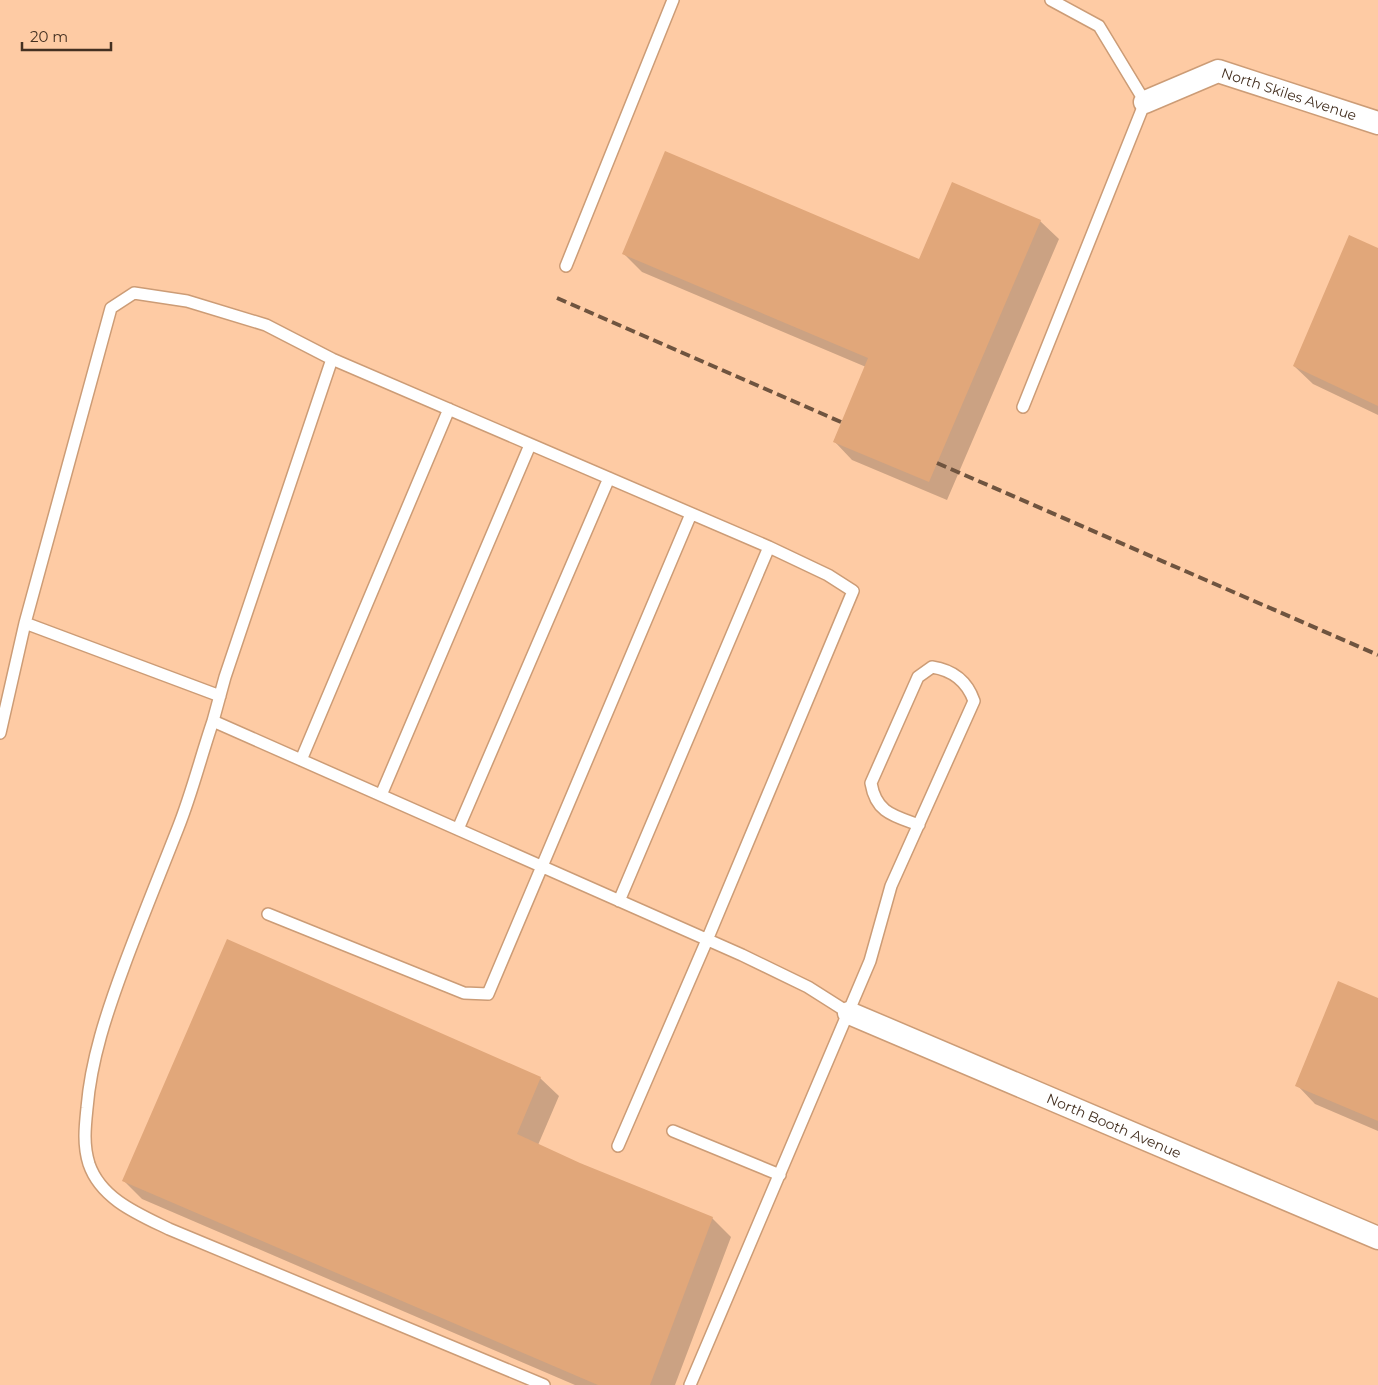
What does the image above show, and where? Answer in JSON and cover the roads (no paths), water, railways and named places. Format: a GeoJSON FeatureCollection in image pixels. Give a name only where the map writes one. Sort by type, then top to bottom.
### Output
{"type":"FeatureCollection","features":[{"type":"Feature","properties":{"kind":"street","name":"North Skiles Avenue"},"geometry":{"type":"LineString","coordinates":[[1145,102],[1218,71],[1378,123]]}},
{"type":"Feature","properties":{"kind":"street","name":"North Booth Avenue"},"geometry":{"type":"LineString","coordinates":[[849,1013],[1378,1238]]}},
{"type":"Feature","properties":{"kind":"lane"},"geometry":{"type":"LineString","coordinates":[[566,266],[674,0]]}},
{"type":"Feature","properties":{"kind":"lane"},"geometry":{"type":"LineString","coordinates":[[1023,407],[1145,102],[1098,26],[1051,0]]}},
{"type":"Feature","properties":{"kind":"lane"},"geometry":{"type":"LineString","coordinates":[[0,733],[25,623],[111,308],[134,293],[187,301],[266,325],[332,359],[768,547],[828,576],[853,591],[707,940],[618,1146]]}},
{"type":"Feature","properties":{"kind":"lane"},"geometry":{"type":"LineString","coordinates":[[332,359],[220,696],[179,826],[141,920],[107,1015],[89,1081],[84,1138],[89,1164],[98,1180],[110,1195],[129,1210],[169,1229],[544,1385]]}},
{"type":"Feature","properties":{"kind":"lane"},"geometry":{"type":"LineString","coordinates":[[301,760],[449,409]]}},
{"type":"Feature","properties":{"kind":"lane"},"geometry":{"type":"LineString","coordinates":[[381,795],[530,444]]}},
{"type":"Feature","properties":{"kind":"lane"},"geometry":{"type":"LineString","coordinates":[[458,829],[609,478]]}},
{"type":"Feature","properties":{"kind":"lane"},"geometry":{"type":"LineString","coordinates":[[268,914],[464,993],[488,994],[690,514]]}},
{"type":"Feature","properties":{"kind":"lane"},"geometry":{"type":"LineString","coordinates":[[619,901],[768,547]]}},
{"type":"Feature","properties":{"kind":"lane"},"geometry":{"type":"LineString","coordinates":[[25,623],[220,696]]}},
{"type":"Feature","properties":{"kind":"lane"},"geometry":{"type":"LineString","coordinates":[[690,1385],[849,1013],[870,961],[892,886],[974,701],[971,692],[963,680],[944,669],[932,667],[918,677],[872,783],[873,793],[887,814],[919,825]]}},
{"type":"Feature","properties":{"kind":"lane"},"geometry":{"type":"LineString","coordinates":[[213,721],[707,940],[808,987],[849,1013]]}},
{"type":"Feature","properties":{"kind":"lane"},"geometry":{"type":"LineString","coordinates":[[673,1131],[780,1175]]}},
{"type":"Feature","properties":{"kind":"railway"},"geometry":{"type":"LineString","coordinates":[[557,298],[841,422]]}},
{"type":"Feature","properties":{"kind":"railway"},"geometry":{"type":"LineString","coordinates":[[937,463],[1378,655]]}}]}
